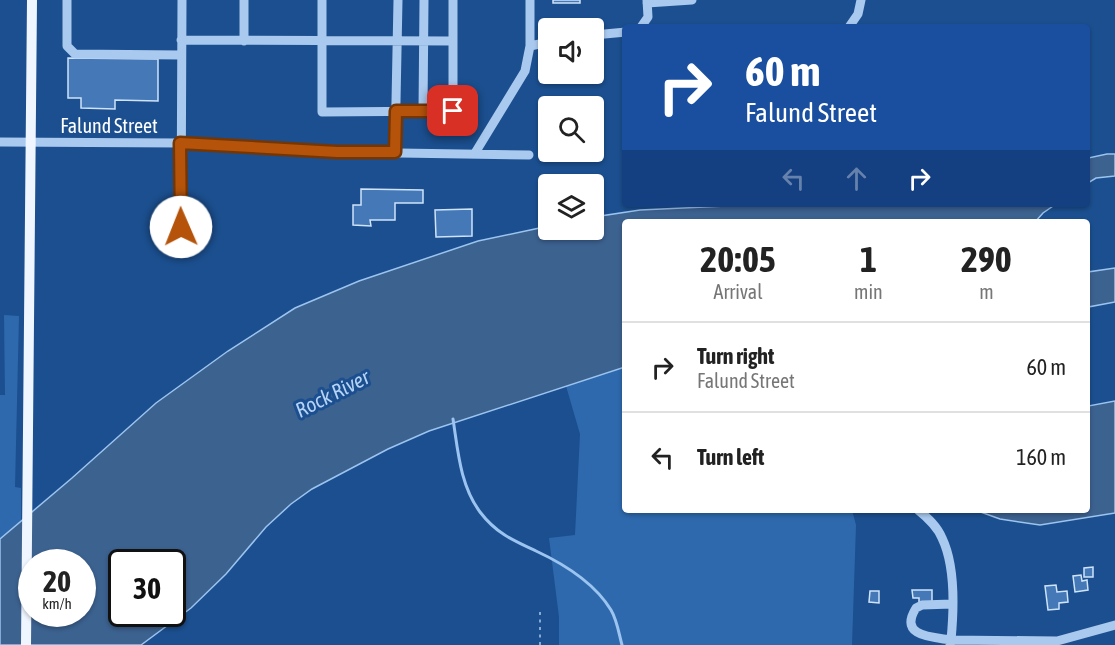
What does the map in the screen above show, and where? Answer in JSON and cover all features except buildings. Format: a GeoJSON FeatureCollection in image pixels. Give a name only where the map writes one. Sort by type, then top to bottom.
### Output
{"type":"FeatureCollection","features":[{"type":"Feature","properties":{"kind":"main road"},"geometry":{"type":"LineString","coordinates":[[26,645],[32,0]]}},
{"type":"Feature","properties":{"kind":"street"},"geometry":{"type":"LineString","coordinates":[[67,0],[67,46],[75,54],[181,55]]}},
{"type":"Feature","properties":{"kind":"street"},"geometry":{"type":"LineString","coordinates":[[181,227],[182,0]]}},
{"type":"Feature","properties":{"kind":"street"},"geometry":{"type":"LineString","coordinates":[[244,0],[244,41]]}},
{"type":"Feature","properties":{"kind":"street"},"geometry":{"type":"LineString","coordinates":[[322,0],[322,112],[453,111],[453,0]]}},
{"type":"Feature","properties":{"kind":"street"},"geometry":{"type":"LineString","coordinates":[[395,152],[398,0]]}},
{"type":"Feature","properties":{"kind":"street"},"geometry":{"type":"LineString","coordinates":[[423,0],[423,111]]}},
{"type":"Feature","properties":{"kind":"street"},"geometry":{"type":"LineString","coordinates":[[475,153],[525,70],[530,46],[530,0]]}},
{"type":"Feature","properties":{"kind":"street"},"geometry":{"type":"LineString","coordinates":[[643,24],[648,17],[647,2],[693,0]]}},
{"type":"Feature","properties":{"kind":"street"},"geometry":{"type":"LineString","coordinates":[[851,24],[858,14],[861,0]]}},
{"type":"Feature","properties":{"kind":"street"},"geometry":{"type":"LineString","coordinates":[[604,34],[622,32]]}},
{"type":"Feature","properties":{"kind":"street"},"geometry":{"type":"LineString","coordinates":[[181,40],[453,42]]}},
{"type":"Feature","properties":{"kind":"street"},"geometry":{"type":"LineString","coordinates":[[530,46],[538,44]]}},
{"type":"Feature","properties":{"kind":"street","name":"Falund Street"},"geometry":{"type":"LineString","coordinates":[[0,142],[180,143],[337,152],[529,155]]}},
{"type":"Feature","properties":{"kind":"street"},"geometry":{"type":"LineString","coordinates":[[921,513],[933,524],[943,539],[949,561],[952,604],[951,643]]}},
{"type":"Feature","properties":{"kind":"street"},"geometry":{"type":"LineString","coordinates":[[952,604],[922,605],[916,608],[912,613],[913,630],[918,634],[951,643],[1057,643],[1115,625]]}},
{"type":"Feature","properties":{"kind":"path"},"geometry":{"type":"LineString","coordinates":[[540,612],[540,645]]}},
{"type":"Feature","properties":{"kind":"shaded area"},"geometry":{"type":"Polygon","coordinates":[[[4,315],[19,316],[15,487],[21,488],[21,521],[0,539],[0,395],[5,395],[4,315]]]}},
{"type":"Feature","properties":{"kind":"shaded area"},"geometry":{"type":"Polygon","coordinates":[[[622,368],[622,513],[853,513],[856,525],[852,645],[559,645],[559,617],[549,538],[575,535],[580,434],[566,386],[622,368]]]}},
{"type":"Feature","properties":{"kind":"water"},"geometry":{"type":"Polygon","coordinates":[[[1115,154],[1115,176],[1096,178],[1090,182],[1090,158],[1115,154]]]}},
{"type":"Feature","properties":{"kind":"water","name":"Rock River"},"geometry":{"type":"Polygon","coordinates":[[[705,207],[1052,207],[1038,219],[622,219],[622,368],[429,431],[388,449],[312,489],[291,504],[266,527],[226,574],[186,612],[186,549],[108,549],[108,627],[165,627],[141,645],[0,645],[0,539],[156,403],[228,351],[295,308],[359,281],[478,241],[538,228],[538,240],[604,240],[604,215],[640,210],[705,207]]]}},
{"type":"Feature","properties":{"kind":"water"},"geometry":{"type":"Polygon","coordinates":[[[1115,268],[1115,302],[1090,307],[1090,272],[1115,268]]]}},
{"type":"Feature","properties":{"kind":"water"},"geometry":{"type":"Polygon","coordinates":[[[1115,401],[1115,513],[1040,525],[1000,519],[983,513],[1090,513],[1090,406],[1115,401]]]}},
{"type":"Feature","properties":{"kind":"waterway"},"geometry":{"type":"LineString","coordinates":[[453,419],[464,479],[473,502],[480,512],[505,535],[557,562],[587,582],[611,610],[622,645]]}},
{"type":"Feature","properties":{"kind":"route"},"geometry":{"type":"LineString","coordinates":[[181,227],[180,143],[337,152],[395,152],[396,111],[453,111]]}}]}
